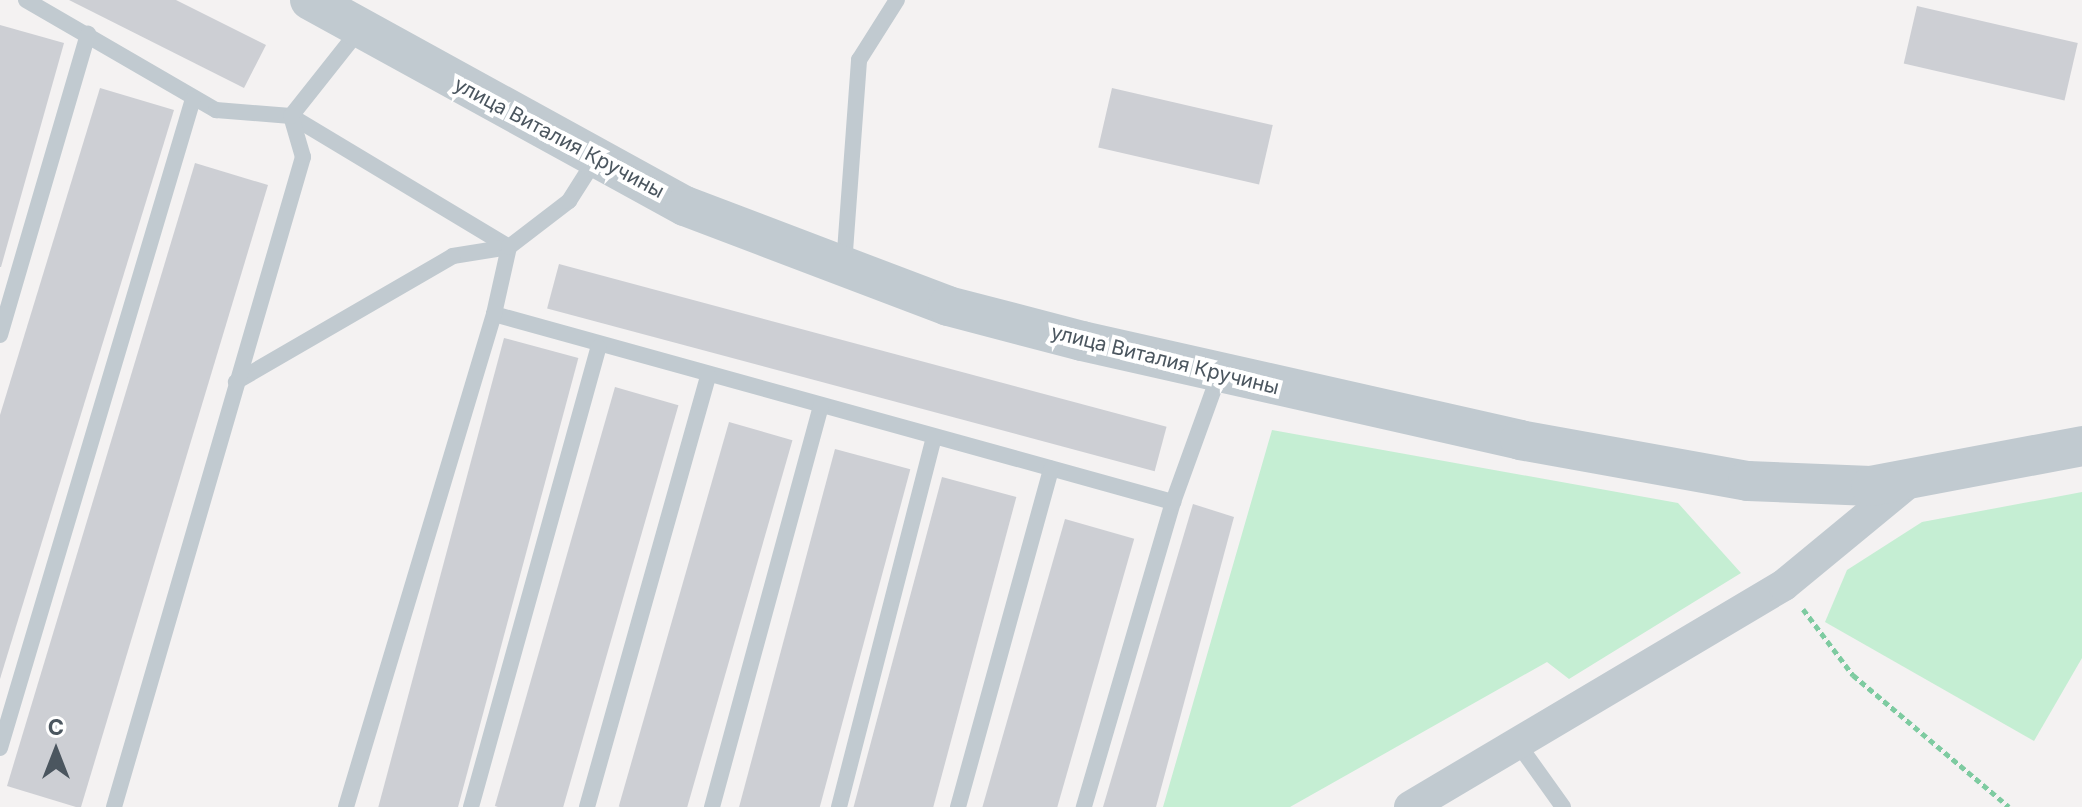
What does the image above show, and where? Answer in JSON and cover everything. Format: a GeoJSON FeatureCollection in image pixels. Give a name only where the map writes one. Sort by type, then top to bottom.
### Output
{"type":"FeatureCollection","features":[{"type":"Feature","properties":{"kind":"street","name":"улица Виталия Кручины"},"geometry":{"type":"LineString","coordinates":[[310,0],[595,160],[685,206],[844,271],[948,306],[1219,375],[1520,440],[1748,481],[1828,486],[1909,482],[2082,446]]}},
{"type":"Feature","properties":{"kind":"street"},"geometry":{"type":"LineString","coordinates":[[1410,807],[1516,741],[1784,585],[1909,482]]}},
{"type":"Feature","properties":{"kind":"lane"},"geometry":{"type":"LineString","coordinates":[[26,0],[216,110],[291,116],[509,247]]}},
{"type":"Feature","properties":{"kind":"lane"},"geometry":{"type":"LineString","coordinates":[[844,271],[859,60],[897,0]]}},
{"type":"Feature","properties":{"kind":"lane"},"geometry":{"type":"LineString","coordinates":[[291,116],[360,29]]}},
{"type":"Feature","properties":{"kind":"lane"},"geometry":{"type":"LineString","coordinates":[[0,335],[88,34]]}},
{"type":"Feature","properties":{"kind":"lane"},"geometry":{"type":"LineString","coordinates":[[0,748],[193,99]]}},
{"type":"Feature","properties":{"kind":"lane"},"geometry":{"type":"LineString","coordinates":[[114,807],[303,157],[291,116]]}},
{"type":"Feature","properties":{"kind":"lane"},"geometry":{"type":"LineString","coordinates":[[236,382],[453,256],[509,247],[569,201],[595,160]]}},
{"type":"Feature","properties":{"kind":"lane"},"geometry":{"type":"LineString","coordinates":[[346,807],[494,314],[509,247]]}},
{"type":"Feature","properties":{"kind":"lane"},"geometry":{"type":"LineString","coordinates":[[494,314],[599,347],[1173,502]]}},
{"type":"Feature","properties":{"kind":"lane"},"geometry":{"type":"LineString","coordinates":[[471,807],[599,347]]}},
{"type":"Feature","properties":{"kind":"lane"},"geometry":{"type":"LineString","coordinates":[[1084,807],[1173,502],[1219,375]]}},
{"type":"Feature","properties":{"kind":"lane"},"geometry":{"type":"LineString","coordinates":[[587,807],[708,376]]}},
{"type":"Feature","properties":{"kind":"lane"},"geometry":{"type":"LineString","coordinates":[[712,807],[821,407]]}},
{"type":"Feature","properties":{"kind":"lane"},"geometry":{"type":"LineString","coordinates":[[839,807],[934,437]]}},
{"type":"Feature","properties":{"kind":"lane"},"geometry":{"type":"LineString","coordinates":[[958,807],[1051,469]]}},
{"type":"Feature","properties":{"kind":"lane"},"geometry":{"type":"LineString","coordinates":[[1516,741],[1563,807]]}},
{"type":"Feature","properties":{"kind":"path"},"geometry":{"type":"LineString","coordinates":[[1784,585],[1853,675],[2009,807]]}},
{"type":"Feature","properties":{"kind":"green space"},"geometry":{"type":"Polygon","coordinates":[[[1272,430],[1678,503],[1741,573],[1569,679],[1547,662],[1290,807],[1163,807],[1272,430]]]}},
{"type":"Feature","properties":{"kind":"green space"},"geometry":{"type":"Polygon","coordinates":[[[2082,492],[2082,658],[2034,741],[1825,622],[1847,570],[1922,522],[2082,492]]]}},
{"type":"Feature","properties":{"kind":"building"},"geometry":{"type":"Polygon","coordinates":[[[69,0],[176,0],[266,45],[244,88],[69,0]]]}},
{"type":"Feature","properties":{"kind":"building"},"geometry":{"type":"Polygon","coordinates":[[[1917,6],[2078,43],[2064,101],[1904,63],[1917,6]]]}},
{"type":"Feature","properties":{"kind":"building"},"geometry":{"type":"Polygon","coordinates":[[[0,25],[64,43],[1,267],[0,267],[0,25]]]}},
{"type":"Feature","properties":{"kind":"building"},"geometry":{"type":"Polygon","coordinates":[[[100,88],[174,110],[0,679],[0,415],[100,88]]]}},
{"type":"Feature","properties":{"kind":"building"},"geometry":{"type":"Polygon","coordinates":[[[1112,88],[1273,125],[1259,185],[1098,147],[1112,88]]]}},
{"type":"Feature","properties":{"kind":"building"},"geometry":{"type":"Polygon","coordinates":[[[195,163],[268,185],[81,807],[76,807],[7,786],[195,163]]]}},
{"type":"Feature","properties":{"kind":"building"},"geometry":{"type":"Polygon","coordinates":[[[559,264],[1167,427],[1155,471],[547,308],[559,264]]]}},
{"type":"Feature","properties":{"kind":"building"},"geometry":{"type":"Polygon","coordinates":[[[504,338],[578,358],[458,807],[378,807],[504,338]]]}},
{"type":"Feature","properties":{"kind":"building"},"geometry":{"type":"Polygon","coordinates":[[[615,387],[678,405],[563,807],[495,806],[615,387]]]}},
{"type":"Feature","properties":{"kind":"building"},"geometry":{"type":"Polygon","coordinates":[[[729,422],[792,440],[687,807],[619,807],[729,422]]]}},
{"type":"Feature","properties":{"kind":"building"},"geometry":{"type":"Polygon","coordinates":[[[835,449],[910,469],[820,807],[739,807],[835,449]]]}},
{"type":"Feature","properties":{"kind":"building"},"geometry":{"type":"Polygon","coordinates":[[[942,477],[1016,497],[933,807],[854,807],[942,477]]]}},
{"type":"Feature","properties":{"kind":"building"},"geometry":{"type":"Polygon","coordinates":[[[1193,504],[1234,517],[1156,807],[1103,807],[1193,504]]]}},
{"type":"Feature","properties":{"kind":"building"},"geometry":{"type":"Polygon","coordinates":[[[1065,519],[1134,539],[1057,807],[982,807],[1065,519]]]}}]}
